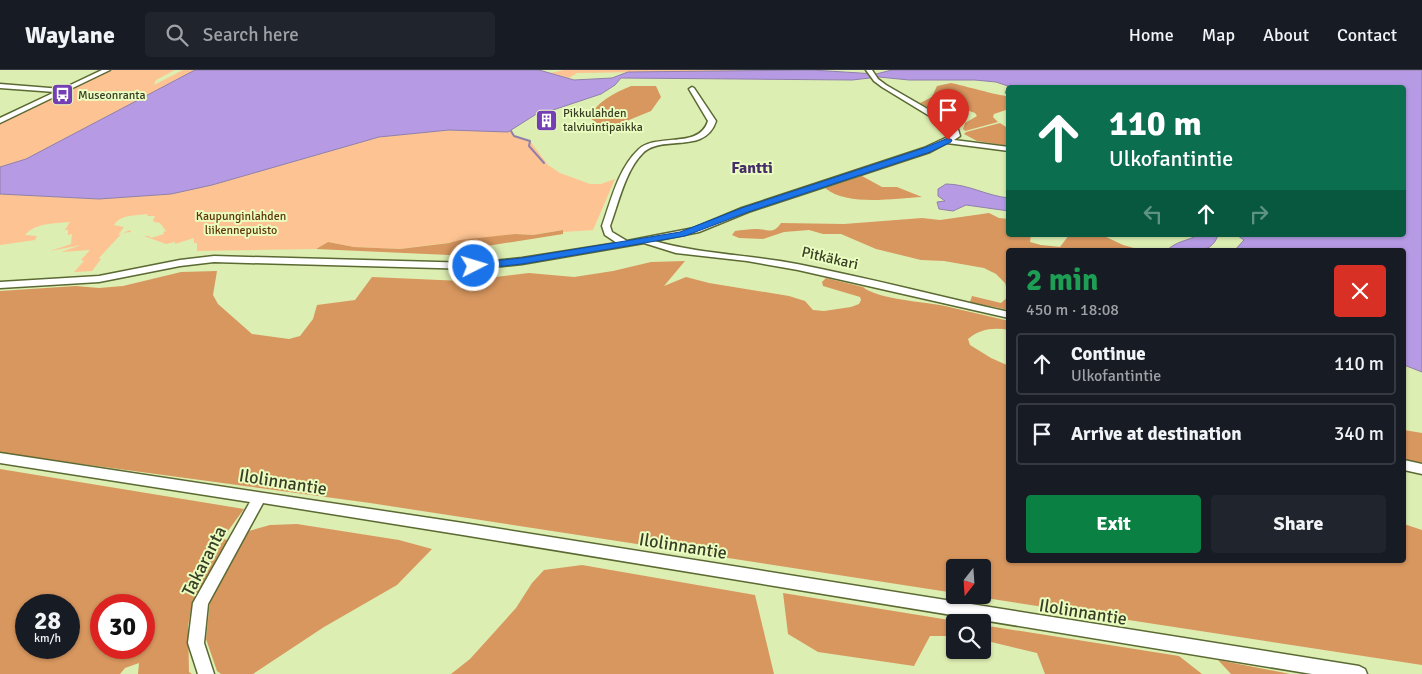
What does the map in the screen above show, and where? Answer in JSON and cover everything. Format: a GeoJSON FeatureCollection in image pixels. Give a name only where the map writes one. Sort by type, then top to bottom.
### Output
{"type":"FeatureCollection","features":[{"type":"Feature","properties":{"kind":"street"},"geometry":{"type":"LineString","coordinates":[[0,121],[107,70]]}},
{"type":"Feature","properties":{"kind":"street"},"geometry":{"type":"LineString","coordinates":[[0,284],[99,279],[214,258],[474,266],[522,261],[644,241],[696,230],[745,210],[927,150],[956,136],[954,128],[873,74]]}},
{"type":"Feature","properties":{"kind":"street"},"geometry":{"type":"LineString","coordinates":[[0,86],[62,91]]}},
{"type":"Feature","properties":{"kind":"street"},"geometry":{"type":"LineString","coordinates":[[625,244],[608,233],[606,226],[633,158],[649,145],[696,138],[710,130],[712,121],[692,89]]}},
{"type":"Feature","properties":{"kind":"street"},"geometry":{"type":"LineString","coordinates":[[948,140],[1006,149]]}},
{"type":"Feature","properties":{"kind":"street","name":"Pitkäkari"},"geometry":{"type":"LineString","coordinates":[[644,241],[676,250],[747,258],[790,266],[1006,314]]}},
{"type":"Feature","properties":{"kind":"street","name":"Ilolinnantie"},"geometry":{"type":"LineString","coordinates":[[0,458],[1359,674]]}},
{"type":"Feature","properties":{"kind":"street"},"geometry":{"type":"LineString","coordinates":[[1406,466],[1422,470]]}},
{"type":"Feature","properties":{"kind":"street","name":"Takaranta"},"geometry":{"type":"LineString","coordinates":[[206,674],[196,643],[200,603],[259,498]]}},
{"type":"Feature","properties":{"kind":"green space"},"geometry":{"type":"Polygon","coordinates":[[[112,70],[175,70],[156,80],[154,85],[183,70],[195,70],[26,159],[0,167],[0,124],[112,70]]]}},
{"type":"Feature","properties":{"kind":"green space"},"geometry":{"type":"Polygon","coordinates":[[[564,70],[775,70],[577,73],[569,78],[550,73],[564,70]]]}},
{"type":"Feature","properties":{"kind":"green space","name":"Kaupunginlahden liikennepuisto"},"geometry":{"type":"Polygon","coordinates":[[[449,130],[511,131],[514,136],[530,141],[548,165],[560,173],[590,184],[601,184],[615,179],[593,230],[563,232],[562,230],[533,235],[515,234],[400,249],[354,247],[328,242],[316,249],[197,251],[197,243],[194,243],[194,238],[175,244],[175,242],[166,244],[144,236],[151,238],[164,234],[163,232],[166,231],[160,223],[154,222],[155,216],[147,216],[148,214],[129,216],[117,221],[114,225],[124,227],[118,235],[122,234],[99,258],[101,259],[92,271],[74,272],[84,261],[81,260],[90,250],[61,252],[81,245],[50,251],[71,244],[72,234],[68,235],[68,230],[65,230],[70,222],[40,226],[25,235],[37,236],[35,240],[0,245],[0,194],[99,199],[171,194],[212,185],[379,137],[449,130]]]}},
{"type":"Feature","properties":{"kind":"shaded area"},"geometry":{"type":"Polygon","coordinates":[[[195,70],[539,70],[574,80],[612,78],[628,72],[812,70],[876,74],[892,70],[1422,70],[1422,372],[1406,366],[1406,248],[1237,248],[1244,240],[1240,237],[1406,237],[1406,85],[1006,85],[996,82],[975,80],[909,80],[879,77],[852,80],[621,78],[615,85],[601,94],[550,111],[538,113],[508,132],[449,130],[379,137],[212,185],[171,194],[99,199],[0,194],[0,167],[26,159],[195,70]]]}},
{"type":"Feature","properties":{"kind":"shaded area"},"geometry":{"type":"Polygon","coordinates":[[[951,83],[1006,96],[1006,110],[994,114],[993,117],[998,122],[965,131],[963,129],[965,123],[977,116],[975,113],[926,107],[920,103],[932,97],[937,86],[951,83]]]}},
{"type":"Feature","properties":{"kind":"shaded area"},"geometry":{"type":"Polygon","coordinates":[[[631,86],[656,86],[661,97],[651,111],[617,125],[598,124],[589,117],[597,106],[607,98],[631,86]]]}},
{"type":"Feature","properties":{"kind":"shaded area"},"geometry":{"type":"Polygon","coordinates":[[[1000,123],[1006,127],[1006,146],[977,141],[964,134],[1000,123]]]}},
{"type":"Feature","properties":{"kind":"shaded area"},"geometry":{"type":"Polygon","coordinates":[[[862,176],[882,187],[897,187],[922,197],[886,200],[846,198],[825,188],[862,176]]]}},
{"type":"Feature","properties":{"kind":"shaded area"},"geometry":{"type":"Polygon","coordinates":[[[946,184],[962,186],[1006,197],[1006,211],[966,205],[953,211],[939,209],[937,202],[945,201],[938,196],[938,189],[946,184]]]}},
{"type":"Feature","properties":{"kind":"shaded area"},"geometry":{"type":"Polygon","coordinates":[[[989,213],[999,218],[1006,219],[1006,237],[1031,237],[1030,242],[1060,247],[1068,237],[1106,237],[1134,248],[1006,248],[1006,286],[996,274],[984,268],[944,261],[921,260],[876,249],[841,234],[823,234],[809,230],[784,232],[763,239],[739,238],[732,235],[735,231],[743,230],[773,230],[781,223],[844,224],[922,218],[940,220],[989,213]]]}},
{"type":"Feature","properties":{"kind":"shaded area"},"geometry":{"type":"Polygon","coordinates":[[[563,230],[563,234],[487,246],[479,249],[471,256],[316,249],[328,242],[354,247],[400,249],[460,240],[515,234],[533,235],[563,230]]]}},
{"type":"Feature","properties":{"kind":"shaded area"},"geometry":{"type":"Polygon","coordinates":[[[1193,237],[1217,237],[1215,242],[1207,248],[1170,248],[1193,237]]]}},
{"type":"Feature","properties":{"kind":"shaded area"},"geometry":{"type":"Polygon","coordinates":[[[685,261],[664,286],[686,277],[709,283],[789,296],[805,301],[813,310],[824,311],[859,304],[860,297],[823,286],[822,282],[826,278],[863,287],[869,291],[890,297],[945,306],[1006,320],[1006,330],[987,330],[977,333],[968,339],[970,345],[1006,365],[1006,563],[1406,563],[1406,525],[1422,530],[1422,665],[991,599],[991,559],[946,559],[946,592],[370,503],[0,453],[0,291],[76,286],[99,288],[123,286],[181,272],[217,271],[213,295],[218,304],[252,334],[289,339],[300,336],[313,319],[317,305],[355,300],[372,277],[462,281],[529,273],[574,277],[613,271],[651,262],[685,261]]]}},
{"type":"Feature","properties":{"kind":"shaded area"},"geometry":{"type":"Polygon","coordinates":[[[972,296],[1001,303],[1006,299],[1006,309],[970,302],[972,296]]]}},
{"type":"Feature","properties":{"kind":"shaded area"},"geometry":{"type":"Polygon","coordinates":[[[1406,430],[1422,433],[1422,464],[1406,460],[1406,430]]]}},
{"type":"Feature","properties":{"kind":"shaded area"},"geometry":{"type":"Polygon","coordinates":[[[0,469],[244,509],[222,539],[228,540],[192,603],[188,626],[189,672],[192,674],[138,674],[139,663],[125,668],[120,674],[0,674],[0,469]]]}},
{"type":"Feature","properties":{"kind":"shaded area"},"geometry":{"type":"Polygon","coordinates":[[[297,524],[399,540],[432,549],[397,585],[324,627],[253,674],[221,674],[217,671],[206,639],[210,601],[249,531],[270,525],[297,524]]]}},
{"type":"Feature","properties":{"kind":"shaded area"},"geometry":{"type":"Polygon","coordinates":[[[582,565],[755,595],[774,674],[451,674],[470,659],[516,608],[532,583],[544,570],[582,565]]]}},
{"type":"Feature","properties":{"kind":"shaded area"},"geometry":{"type":"Polygon","coordinates":[[[783,593],[946,619],[946,636],[930,636],[914,666],[818,652],[788,634],[783,593]]]}},
{"type":"Feature","properties":{"kind":"shaded area"},"geometry":{"type":"Polygon","coordinates":[[[991,626],[1179,656],[1202,674],[1045,674],[1037,653],[991,642],[991,626]]]}},
{"type":"Feature","properties":{"kind":"shaded area"},"geometry":{"type":"Polygon","coordinates":[[[1218,660],[1290,674],[1231,674],[1218,660]]]}},
{"type":"Feature","properties":{"kind":"waterway"},"geometry":{"type":"LineString","coordinates":[[511,131],[514,136],[530,141],[529,146],[544,163]]}},
{"type":"Feature","properties":{"kind":"place","name":"Museonranta"},"geometry":{"type":"Point","coordinates":[62,95]}},
{"type":"Feature","properties":{"kind":"place","name":"Pikkulahden talviuintipaikka"},"geometry":{"type":"Point","coordinates":[547,120]}},
{"type":"Feature","properties":{"kind":"district","name":"Fantti"},"geometry":{"type":"Point","coordinates":[752,168]}},
{"type":"Feature","properties":{"kind":"route"},"geometry":{"type":"LineString","coordinates":[[474,266],[522,261],[682,234],[745,210],[927,150],[948,140]]}}]}
